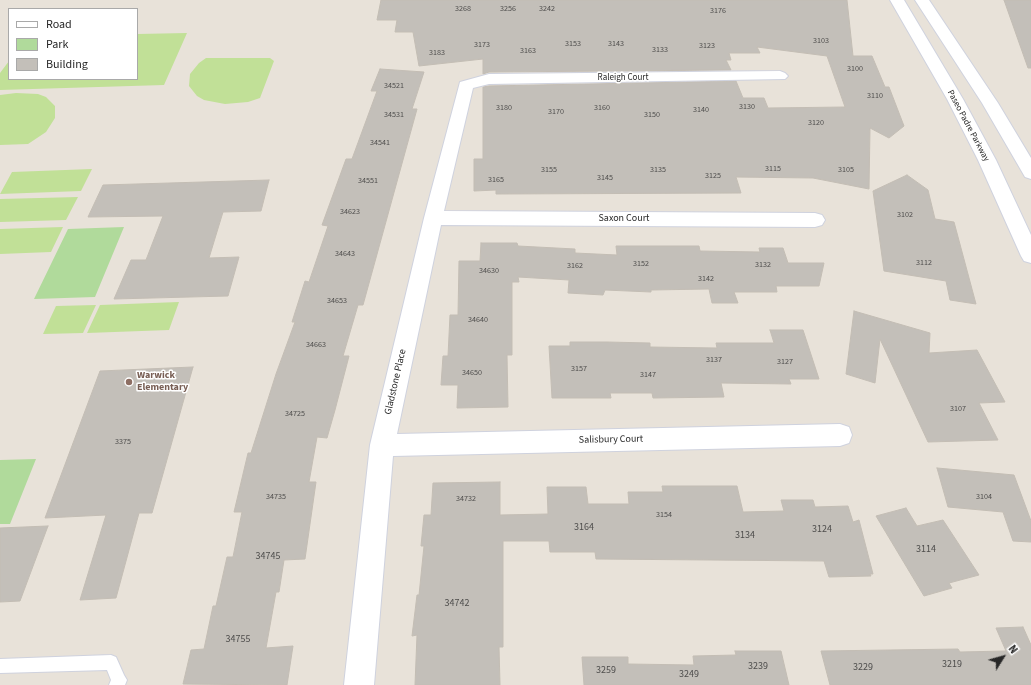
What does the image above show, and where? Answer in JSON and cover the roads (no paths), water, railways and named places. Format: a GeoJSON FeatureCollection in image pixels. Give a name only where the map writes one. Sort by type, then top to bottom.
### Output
{"type":"FeatureCollection","features":[{"type":"Feature","properties":{"kind":"street","name":"Paseo Padre Parkway"},"geometry":{"type":"LineString","coordinates":[[897,0],[955,99],[987,160],[1031,256]]}},
{"type":"Feature","properties":{"kind":"street"},"geometry":{"type":"LineString","coordinates":[[922,0],[990,103],[1031,173]]}},
{"type":"Feature","properties":{"kind":"street","name":"Raleigh Court"},"geometry":{"type":"LineString","coordinates":[[466,85],[489,79],[780,76]]}},
{"type":"Feature","properties":{"kind":"street","name":"Gladstone Place"},"geometry":{"type":"LineString","coordinates":[[359,685],[382,446],[433,218],[466,85]]}},
{"type":"Feature","properties":{"kind":"street","name":"Saxon Court"},"geometry":{"type":"LineString","coordinates":[[433,218],[815,220]]}},
{"type":"Feature","properties":{"kind":"street","name":"Salisbury Court"},"geometry":{"type":"LineString","coordinates":[[382,446],[840,435]]}},
{"type":"Feature","properties":{"kind":"lane"},"geometry":{"type":"LineString","coordinates":[[0,666],[111,662],[118,680],[117,685]]}},
{"type":"Feature","properties":{"kind":"place","name":"Warwick Elementary"},"geometry":{"type":"Point","coordinates":[129,382]}}]}
